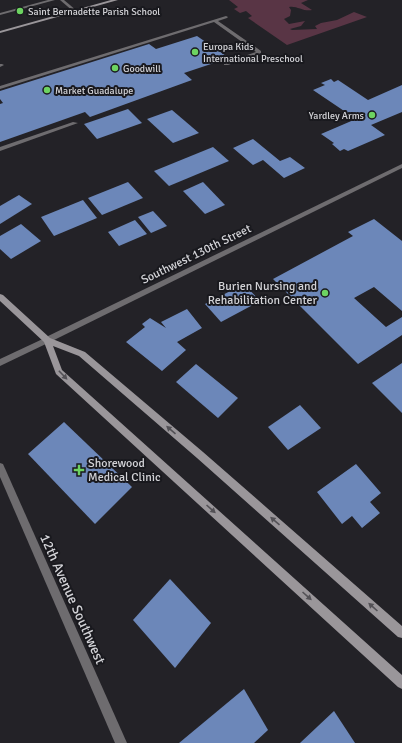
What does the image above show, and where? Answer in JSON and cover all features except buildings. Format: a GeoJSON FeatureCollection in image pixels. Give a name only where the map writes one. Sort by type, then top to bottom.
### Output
{"type":"FeatureCollection","features":[{"type":"Feature","properties":{"kind":"main road"},"geometry":{"type":"LineString","coordinates":[[0,32],[116,0]]}},
{"type":"Feature","properties":{"kind":"main road"},"geometry":{"type":"LineString","coordinates":[[0,297],[47,340],[82,354],[224,476],[402,633]]}},
{"type":"Feature","properties":{"kind":"main road"},"geometry":{"type":"LineString","coordinates":[[47,340],[59,372],[402,683]]}},
{"type":"Feature","properties":{"kind":"street"},"geometry":{"type":"LineString","coordinates":[[0,14],[53,0]]}},
{"type":"Feature","properties":{"kind":"street"},"geometry":{"type":"LineString","coordinates":[[62,0],[75,11]]}},
{"type":"Feature","properties":{"kind":"street"},"geometry":{"type":"LineString","coordinates":[[0,88],[226,17]]}},
{"type":"Feature","properties":{"kind":"street"},"geometry":{"type":"LineString","coordinates":[[214,20],[259,52],[226,64]]}},
{"type":"Feature","properties":{"kind":"street"},"geometry":{"type":"LineString","coordinates":[[0,149],[75,124]]}},
{"type":"Feature","properties":{"kind":"street","name":"Southwest 130th Street"},"geometry":{"type":"LineString","coordinates":[[0,363],[402,166]]}},
{"type":"Feature","properties":{"kind":"street","name":"12th Avenue Southwest"},"geometry":{"type":"LineString","coordinates":[[0,467],[121,743]]}},
{"type":"Feature","properties":{"kind":"shaded area"},"geometry":{"type":"Polygon","coordinates":[[[229,0],[308,0],[301,3],[312,10],[289,7],[291,10],[290,16],[284,19],[289,24],[305,21],[301,26],[290,29],[292,30],[317,29],[315,26],[321,23],[337,20],[354,12],[367,17],[287,45],[248,18],[252,16],[246,11],[240,13],[234,9],[238,7],[229,0]]]}},
{"type":"Feature","properties":{"kind":"place","name":"Saint Bernadette Parish School"},"geometry":{"type":"Point","coordinates":[20,11]}},
{"type":"Feature","properties":{"kind":"place","name":"Europa Kids International Preschool"},"geometry":{"type":"Point","coordinates":[195,52]}},
{"type":"Feature","properties":{"kind":"place","name":"Goodwill"},"geometry":{"type":"Point","coordinates":[115,68]}},
{"type":"Feature","properties":{"kind":"place","name":"Market Guadalupe"},"geometry":{"type":"Point","coordinates":[47,90]}},
{"type":"Feature","properties":{"kind":"place","name":"Yardley Arms"},"geometry":{"type":"Point","coordinates":[372,115]}},
{"type":"Feature","properties":{"kind":"place","name":"Burien Nursing and Rehabilitation Center"},"geometry":{"type":"Point","coordinates":[325,293]}},
{"type":"Feature","properties":{"kind":"place","name":"Shorewood Medical Clinic"},"geometry":{"type":"Point","coordinates":[79,470]}}]}
